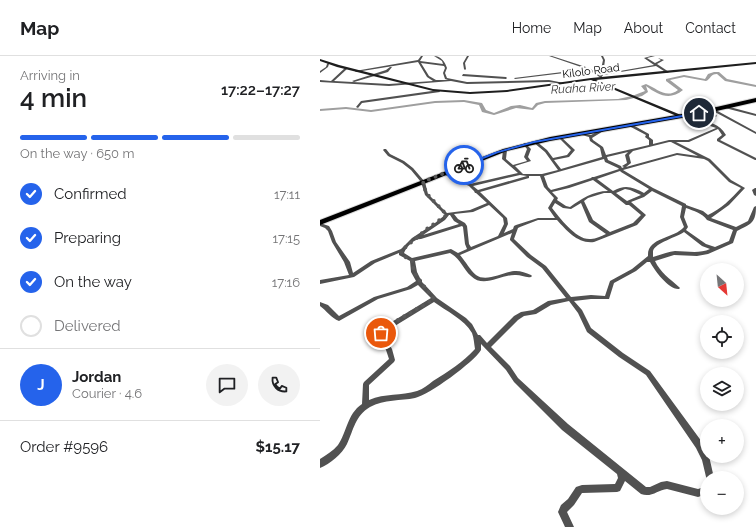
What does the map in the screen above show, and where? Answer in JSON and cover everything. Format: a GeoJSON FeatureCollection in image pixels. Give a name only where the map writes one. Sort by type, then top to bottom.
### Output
{"type":"FeatureCollection","features":[{"type":"Feature","properties":{"kind":"highway"},"geometry":{"type":"LineString","coordinates":[[320,224],[444,173],[525,144],[679,116],[705,112],[715,113],[726,107],[756,100]]}},
{"type":"Feature","properties":{"kind":"main road","name":"Kilolo Road"},"geometry":{"type":"LineString","coordinates":[[320,60],[328,64],[439,91],[495,92],[590,79],[600,76],[668,72],[756,63]]}},
{"type":"Feature","properties":{"kind":"main road"},"geometry":{"type":"LineString","coordinates":[[590,79],[679,116]]}},
{"type":"Feature","properties":{"kind":"street"},"geometry":{"type":"LineString","coordinates":[[419,62],[422,56]]}},
{"type":"Feature","properties":{"kind":"street"},"geometry":{"type":"LineString","coordinates":[[435,56],[446,65]]}},
{"type":"Feature","properties":{"kind":"street"},"geometry":{"type":"LineString","coordinates":[[465,69],[464,63],[468,56]]}},
{"type":"Feature","properties":{"kind":"street"},"geometry":{"type":"LineString","coordinates":[[550,56],[600,76],[656,65],[663,60],[659,58]]}},
{"type":"Feature","properties":{"kind":"street"},"geometry":{"type":"LineString","coordinates":[[600,76],[604,60],[602,56]]}},
{"type":"Feature","properties":{"kind":"street"},"geometry":{"type":"LineString","coordinates":[[654,56],[645,58],[668,72]]}},
{"type":"Feature","properties":{"kind":"street"},"geometry":{"type":"LineString","coordinates":[[419,62],[428,76],[435,82]]}},
{"type":"Feature","properties":{"kind":"street"},"geometry":{"type":"LineString","coordinates":[[356,71],[419,62],[446,65]]}},
{"type":"Feature","properties":{"kind":"street"},"geometry":{"type":"LineString","coordinates":[[320,72],[327,67],[328,64]]}},
{"type":"Feature","properties":{"kind":"street"},"geometry":{"type":"LineString","coordinates":[[446,65],[444,73],[447,78],[451,80]]}},
{"type":"Feature","properties":{"kind":"street"},"geometry":{"type":"LineString","coordinates":[[331,82],[346,68]]}},
{"type":"Feature","properties":{"kind":"street"},"geometry":{"type":"LineString","coordinates":[[349,83],[387,71],[391,68]]}},
{"type":"Feature","properties":{"kind":"street"},"geometry":{"type":"LineString","coordinates":[[514,79],[588,70]]}},
{"type":"Feature","properties":{"kind":"street"},"geometry":{"type":"LineString","coordinates":[[463,75],[563,83]]}},
{"type":"Feature","properties":{"kind":"street"},"geometry":{"type":"LineString","coordinates":[[320,81],[389,85],[451,80],[467,83],[538,81]]}},
{"type":"Feature","properties":{"kind":"street"},"geometry":{"type":"LineString","coordinates":[[357,108],[361,102],[366,100],[439,91]]}},
{"type":"Feature","properties":{"kind":"street"},"geometry":{"type":"LineString","coordinates":[[726,107],[756,115]]}},
{"type":"Feature","properties":{"kind":"street"},"geometry":{"type":"LineString","coordinates":[[715,113],[756,133]]}},
{"type":"Feature","properties":{"kind":"street"},"geometry":{"type":"LineString","coordinates":[[687,115],[697,121],[719,128],[722,130],[724,135],[718,140],[756,159]]}},
{"type":"Feature","properties":{"kind":"street"},"geometry":{"type":"LineString","coordinates":[[630,125],[648,136],[647,137],[651,140],[651,145]]}},
{"type":"Feature","properties":{"kind":"street"},"geometry":{"type":"LineString","coordinates":[[470,185],[521,174],[542,176],[651,145],[688,141],[719,128]]}},
{"type":"Feature","properties":{"kind":"street"},"geometry":{"type":"LineString","coordinates":[[579,134],[590,136],[604,129]]}},
{"type":"Feature","properties":{"kind":"street"},"geometry":{"type":"LineString","coordinates":[[590,136],[591,140],[602,148],[604,158],[609,163],[684,206],[700,211],[708,217],[708,219],[736,229]]}},
{"type":"Feature","properties":{"kind":"street"},"geometry":{"type":"LineString","coordinates":[[552,159],[568,156],[573,150],[560,137]]}},
{"type":"Feature","properties":{"kind":"street"},"geometry":{"type":"LineString","coordinates":[[535,142],[552,159],[560,170]]}},
{"type":"Feature","properties":{"kind":"street"},"geometry":{"type":"LineString","coordinates":[[672,142],[706,159],[730,181],[743,188],[728,205],[708,217]]}},
{"type":"Feature","properties":{"kind":"street"},"geometry":{"type":"LineString","coordinates":[[512,166],[529,161],[526,157],[529,149],[525,144]]}},
{"type":"Feature","properties":{"kind":"street"},"geometry":{"type":"LineString","coordinates":[[385,150],[391,157],[407,165],[423,182],[426,194],[465,226],[467,244],[470,249]]}},
{"type":"Feature","properties":{"kind":"street"},"geometry":{"type":"LineString","coordinates":[[505,150],[503,158],[521,174]]}},
{"type":"Feature","properties":{"kind":"street"},"geometry":{"type":"LineString","coordinates":[[621,169],[629,162],[627,155],[632,150]]}},
{"type":"Feature","properties":{"kind":"street"},"geometry":{"type":"LineString","coordinates":[[549,191],[580,184],[621,169],[677,154],[706,159]]}},
{"type":"Feature","properties":{"kind":"street"},"geometry":{"type":"LineString","coordinates":[[444,173],[470,185],[506,221],[506,226],[500,236]]}},
{"type":"Feature","properties":{"kind":"street"},"geometry":{"type":"LineString","coordinates":[[476,192],[534,175]]}},
{"type":"Feature","properties":{"kind":"street"},"geometry":{"type":"LineString","coordinates":[[542,176],[545,186],[556,198],[550,208],[567,228],[584,241],[592,241],[635,224],[644,216],[593,178]]}},
{"type":"Feature","properties":{"kind":"street"},"geometry":{"type":"LineString","coordinates":[[554,200],[569,208],[575,207],[590,196],[612,192],[619,188],[626,187],[644,195]]}},
{"type":"Feature","properties":{"kind":"street"},"geometry":{"type":"LineString","coordinates":[[628,204],[628,202],[644,195],[652,189]]}},
{"type":"Feature","properties":{"kind":"street"},"geometry":{"type":"LineString","coordinates":[[756,189],[754,190],[756,195]]}},
{"type":"Feature","properties":{"kind":"street"},"geometry":{"type":"LineString","coordinates":[[582,201],[593,223],[609,234]]}},
{"type":"Feature","properties":{"kind":"street"},"geometry":{"type":"LineString","coordinates":[[320,282],[352,276],[373,262],[402,250],[449,214],[471,211],[488,204]]}},
{"type":"Feature","properties":{"kind":"street"},"geometry":{"type":"LineString","coordinates":[[677,288],[660,274],[651,258],[652,247],[662,240],[680,234],[686,227],[682,217],[684,206]]}},
{"type":"Feature","properties":{"kind":"street"},"geometry":{"type":"LineString","coordinates":[[487,347],[519,316],[534,312],[550,303],[590,297],[607,298],[612,282],[634,270],[651,258],[665,254],[704,254],[731,242],[733,240],[734,231],[749,223],[756,207]]}},
{"type":"Feature","properties":{"kind":"street"},"geometry":{"type":"LineString","coordinates":[[559,219],[537,219],[518,226],[512,239],[529,256],[544,267],[583,316],[589,330],[621,355],[643,369],[655,383],[699,445],[706,459],[709,471]]}},
{"type":"Feature","properties":{"kind":"street"},"geometry":{"type":"LineString","coordinates":[[320,224],[327,227],[330,231],[334,242],[347,262],[352,276]]}},
{"type":"Feature","properties":{"kind":"street"},"geometry":{"type":"LineString","coordinates":[[415,239],[463,224]]}},
{"type":"Feature","properties":{"kind":"street"},"geometry":{"type":"LineString","coordinates":[[457,255],[515,230]]}},
{"type":"Feature","properties":{"kind":"street"},"geometry":{"type":"LineString","coordinates":[[684,230],[704,245],[715,249]]}},
{"type":"Feature","properties":{"kind":"street"},"geometry":{"type":"LineString","coordinates":[[402,250],[401,254],[411,260],[413,263],[414,272],[434,299],[462,318],[487,347],[508,368],[516,380],[565,427],[621,473],[644,491],[648,492],[663,485],[667,485],[700,492]]}},
{"type":"Feature","properties":{"kind":"street"},"geometry":{"type":"LineString","coordinates":[[411,260],[450,251],[457,255],[473,275],[479,279],[493,278],[506,273],[518,272],[529,276]]}},
{"type":"Feature","properties":{"kind":"street"},"geometry":{"type":"LineString","coordinates":[[320,304],[325,306],[335,317],[339,319],[376,298],[409,288],[420,281]]}},
{"type":"Feature","properties":{"kind":"street"},"geometry":{"type":"LineString","coordinates":[[365,407],[366,384],[392,360],[389,349],[381,333],[391,324],[434,299]]}},
{"type":"Feature","properties":{"kind":"street"},"geometry":{"type":"LineString","coordinates":[[320,464],[335,454],[342,447],[356,415],[365,407],[392,397],[416,394],[427,390],[477,352],[478,337]]}},
{"type":"Feature","properties":{"kind":"street"},"geometry":{"type":"LineString","coordinates":[[570,527],[562,512],[579,490],[585,488],[616,488],[622,479],[621,473]]}},
{"type":"Feature","properties":{"kind":"waterway","name":"Ruaha River"},"geometry":{"type":"LineString","coordinates":[[320,110],[346,108],[371,111],[435,102],[464,101],[481,104],[484,111],[494,114],[516,106],[533,109],[537,104],[545,102],[626,99],[641,95],[647,91],[643,86],[646,85],[663,95],[672,95],[681,90],[667,80],[684,76],[706,80],[709,75],[714,73],[718,73],[726,80],[756,86]]}},
{"type":"Feature","properties":{"kind":"way so far"},"geometry":{"type":"LineString","coordinates":[[381,333],[391,324],[434,299],[414,272],[412,261],[402,255],[401,251],[428,228],[447,215],[426,193],[423,182],[464,165]]}},
{"type":"Feature","properties":{"kind":"route"},"geometry":{"type":"LineString","coordinates":[[464,165],[488,155],[534,142],[699,113]]}}]}
